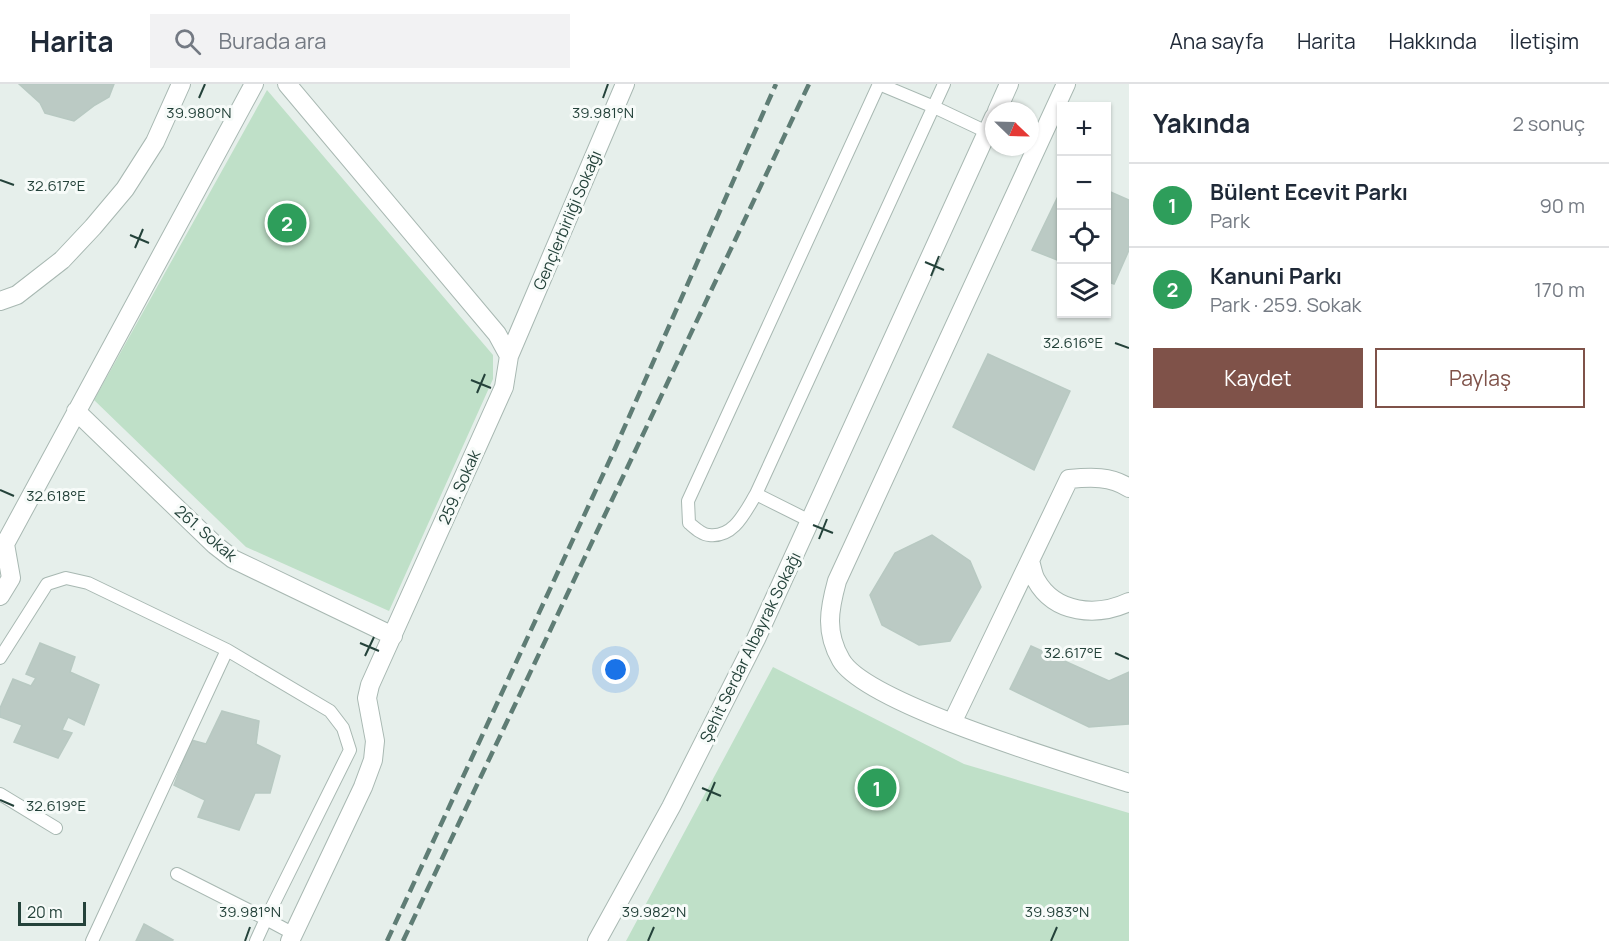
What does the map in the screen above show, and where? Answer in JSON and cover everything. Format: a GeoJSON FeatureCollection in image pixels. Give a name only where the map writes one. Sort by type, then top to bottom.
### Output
{"type":"FeatureCollection","features":[{"type":"Feature","properties":{"kind":"street"},"geometry":{"type":"LineString","coordinates":[[0,301],[17,295],[62,260],[125,189],[155,141],[181,84]]}},
{"type":"Feature","properties":{"kind":"street"},"geometry":{"type":"LineString","coordinates":[[0,596],[11,578],[2,543],[254,84]]}},
{"type":"Feature","properties":{"kind":"street"},"geometry":{"type":"LineString","coordinates":[[287,84],[497,334],[509,356]]}},
{"type":"Feature","properties":{"kind":"street","name":"Gençlerbirliği Sokağı"},"geometry":{"type":"LineString","coordinates":[[509,356],[624,84]]}},
{"type":"Feature","properties":{"kind":"street"},"geometry":{"type":"LineString","coordinates":[[1001,102],[1009,84]]}},
{"type":"Feature","properties":{"kind":"street"},"geometry":{"type":"LineString","coordinates":[[1066,84],[837,580],[829,611],[831,637],[842,662],[860,680],[891,697],[952,723],[1129,783]]}},
{"type":"Feature","properties":{"kind":"street","name":"Şehit Serdar Albayrak Sokağı"},"geometry":{"type":"LineString","coordinates":[[597,941],[671,807],[756,639],[985,135]]}},
{"type":"Feature","properties":{"kind":"street","name":"259. Sokak"},"geometry":{"type":"LineString","coordinates":[[292,937],[363,787],[373,760],[375,741],[367,698],[370,685],[504,387],[509,356]]}},
{"type":"Feature","properties":{"kind":"street","name":"261. Sokak"},"geometry":{"type":"LineString","coordinates":[[76,411],[233,560],[393,636]]}},
{"type":"Feature","properties":{"kind":"street"},"geometry":{"type":"LineString","coordinates":[[952,723],[1070,479],[1106,478],[1129,488]]}},
{"type":"Feature","properties":{"kind":"street"},"geometry":{"type":"LineString","coordinates":[[1030,561],[1036,580],[1050,596],[1067,607],[1088,612],[1109,610],[1129,602]]}},
{"type":"Feature","properties":{"kind":"lane"},"geometry":{"type":"LineString","coordinates":[[944,84],[934,107],[756,494],[739,522],[725,534],[707,536],[688,523],[688,501],[702,466],[879,84],[934,107],[985,122]]}},
{"type":"Feature","properties":{"kind":"lane"},"geometry":{"type":"LineString","coordinates":[[756,494],[810,520]]}},
{"type":"Feature","properties":{"kind":"lane"},"geometry":{"type":"LineString","coordinates":[[0,658],[47,584],[66,578],[88,583],[227,650],[330,711],[343,728],[350,750],[256,941]]}},
{"type":"Feature","properties":{"kind":"lane"},"geometry":{"type":"LineString","coordinates":[[92,941],[227,650]]}},
{"type":"Feature","properties":{"kind":"lane"},"geometry":{"type":"LineString","coordinates":[[0,794],[56,828]]}},
{"type":"Feature","properties":{"kind":"lane"},"geometry":{"type":"LineString","coordinates":[[177,874],[266,919],[292,937]]}},
{"type":"Feature","properties":{"kind":"green space"},"geometry":{"type":"Polygon","coordinates":[[[267,90],[493,355],[493,379],[389,611],[246,547],[94,400],[267,90]]]}},
{"type":"Feature","properties":{"kind":"green space"},"geometry":{"type":"Polygon","coordinates":[[[773,667],[964,764],[1129,813],[1129,941],[626,941],[773,667]]]}},
{"type":"Feature","properties":{"kind":"building"},"geometry":{"type":"Polygon","coordinates":[[[19,84],[114,84],[109,97],[74,121],[45,113],[40,103],[19,84]]]}},
{"type":"Feature","properties":{"kind":"building"},"geometry":{"type":"Polygon","coordinates":[[[1111,192],[1129,200],[1129,250],[1114,284],[1111,283],[1111,192]]]}},
{"type":"Feature","properties":{"kind":"building"},"geometry":{"type":"Polygon","coordinates":[[[1057,198],[1057,260],[1032,250],[1057,198]]]}},
{"type":"Feature","properties":{"kind":"building"},"geometry":{"type":"Polygon","coordinates":[[[988,354],[1070,391],[1034,470],[953,427],[988,354]]]}},
{"type":"Feature","properties":{"kind":"building"},"geometry":{"type":"Polygon","coordinates":[[[932,535],[970,561],[981,587],[950,641],[919,645],[882,625],[870,595],[895,553],[932,535]]]}},
{"type":"Feature","properties":{"kind":"building"},"geometry":{"type":"Polygon","coordinates":[[[40,643],[75,657],[70,672],[99,685],[84,725],[68,717],[62,730],[72,733],[58,758],[14,742],[22,725],[0,717],[0,708],[13,679],[31,686],[36,678],[26,674],[40,643]]]}},
{"type":"Feature","properties":{"kind":"building"},"geometry":{"type":"Polygon","coordinates":[[[1031,646],[1109,681],[1129,672],[1129,724],[1089,727],[1010,689],[1031,646]]]}},
{"type":"Feature","properties":{"kind":"building"},"geometry":{"type":"Polygon","coordinates":[[[222,711],[259,721],[256,744],[280,756],[270,793],[255,793],[239,830],[198,817],[205,800],[174,785],[191,740],[206,744],[222,711]]]}},
{"type":"Feature","properties":{"kind":"building"},"geometry":{"type":"Polygon","coordinates":[[[144,924],[173,940],[136,941],[144,924]]]}},
{"type":"Feature","properties":{"kind":"railway"},"geometry":{"type":"LineString","coordinates":[[387,941],[613,453],[776,84]]}},
{"type":"Feature","properties":{"kind":"railway"},"geometry":{"type":"LineString","coordinates":[[403,941],[809,84]]}},
{"type":"Feature","properties":{"kind":"place","name":"Kanuni Parkı"},"geometry":{"type":"Point","coordinates":[287,223]}},
{"type":"Feature","properties":{"kind":"place","name":"Bülent Ecevit Parkı"},"geometry":{"type":"Point","coordinates":[877,788]}}]}
